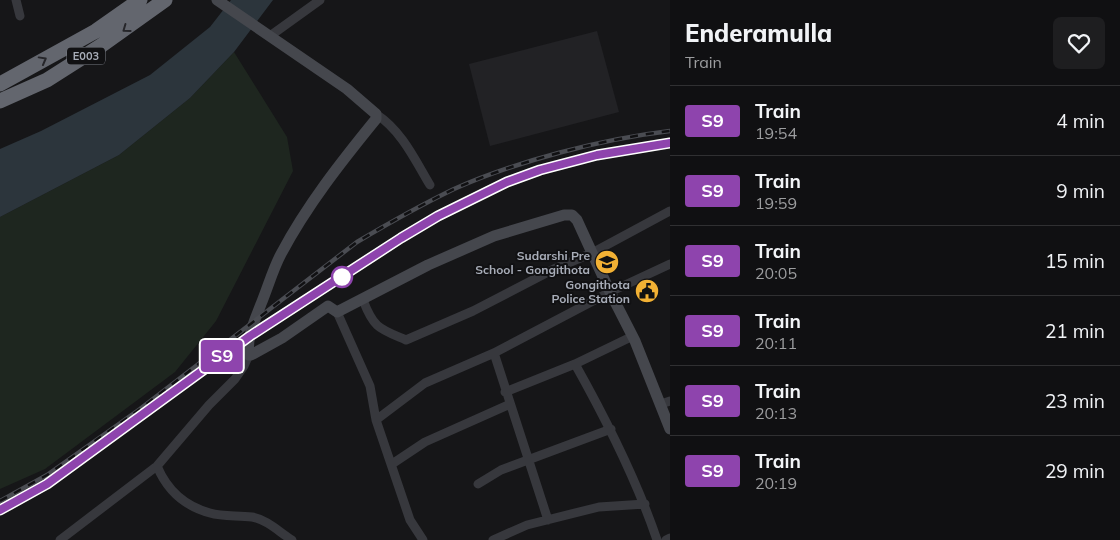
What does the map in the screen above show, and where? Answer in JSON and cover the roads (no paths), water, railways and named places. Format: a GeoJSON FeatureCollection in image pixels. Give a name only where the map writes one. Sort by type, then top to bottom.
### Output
{"type":"FeatureCollection","features":[{"type":"Feature","properties":{"kind":"highway","name":"E003"},"geometry":{"type":"LineString","coordinates":[[0,84],[96,31],[140,0]]}},
{"type":"Feature","properties":{"kind":"highway","name":"E003"},"geometry":{"type":"LineString","coordinates":[[0,101],[47,80],[102,46],[165,0]]}},
{"type":"Feature","properties":{"kind":"street"},"geometry":{"type":"LineString","coordinates":[[16,0],[20,16]]}},
{"type":"Feature","properties":{"kind":"street"},"geometry":{"type":"LineString","coordinates":[[217,0],[347,89],[388,122],[404,142],[430,185]]}},
{"type":"Feature","properties":{"kind":"street"},"geometry":{"type":"LineString","coordinates":[[270,36],[320,0]]}},
{"type":"Feature","properties":{"kind":"street"},"geometry":{"type":"LineString","coordinates":[[60,540],[157,466],[209,405],[235,379],[244,366],[248,355],[247,346],[254,322],[280,256],[296,226],[327,180],[376,118],[376,114]]}},
{"type":"Feature","properties":{"kind":"street"},"geometry":{"type":"LineString","coordinates":[[363,300],[368,314],[379,328],[406,340],[473,312],[554,269],[592,253],[670,211]]}},
{"type":"Feature","properties":{"kind":"street"},"geometry":{"type":"LineString","coordinates":[[337,312],[428,265],[494,236],[564,215],[572,216],[578,220],[610,292],[665,403],[670,429]]}},
{"type":"Feature","properties":{"kind":"street"},"geometry":{"type":"LineString","coordinates":[[376,420],[425,383],[494,354],[610,292],[670,264]]}},
{"type":"Feature","properties":{"kind":"street"},"geometry":{"type":"LineString","coordinates":[[248,355],[282,338],[328,306],[337,312],[370,386],[376,420],[410,520],[423,540]]}},
{"type":"Feature","properties":{"kind":"street"},"geometry":{"type":"LineString","coordinates":[[506,392],[575,364],[633,336]]}},
{"type":"Feature","properties":{"kind":"street"},"geometry":{"type":"LineString","coordinates":[[494,354],[548,520]]}},
{"type":"Feature","properties":{"kind":"street"},"geometry":{"type":"LineString","coordinates":[[575,364],[611,429],[645,504],[657,540]]}},
{"type":"Feature","properties":{"kind":"street"},"geometry":{"type":"LineString","coordinates":[[392,464],[425,442],[510,404]]}},
{"type":"Feature","properties":{"kind":"street"},"geometry":{"type":"LineString","coordinates":[[478,484],[501,470],[611,429]]}},
{"type":"Feature","properties":{"kind":"street"},"geometry":{"type":"LineString","coordinates":[[157,466],[163,480],[175,495],[190,505],[210,514],[253,517],[271,525],[287,539]]}},
{"type":"Feature","properties":{"kind":"street"},"geometry":{"type":"LineString","coordinates":[[493,540],[527,525],[599,507],[645,504]]}},
{"type":"Feature","properties":{"kind":"street"},"geometry":{"type":"LineString","coordinates":[[666,540],[670,538]]}},
{"type":"Feature","properties":{"kind":"railway"},"geometry":{"type":"LineString","coordinates":[[0,501],[47,475],[140,409],[357,242],[405,214],[454,189],[532,160],[588,145],[670,131]]}},
{"type":"Feature","properties":{"kind":"railway"},"geometry":{"type":"LineString","coordinates":[[188,382],[249,338],[354,269],[444,213],[491,189],[556,165],[605,154],[670,143]]}},
{"type":"Feature","properties":{"kind":"railway"},"geometry":{"type":"LineString","coordinates":[[0,510],[60,475]]}},
{"type":"Feature","properties":{"kind":"train","name":"S9"},"geometry":{"type":"LineString","coordinates":[[0,510],[47,484],[250,336],[438,216],[507,182],[540,170],[597,155],[670,143]]}},
{"type":"Feature","properties":{"kind":"place","name":"Sudarshi Pre School - Gongithota"},"geometry":{"type":"Point","coordinates":[607,262]}},
{"type":"Feature","properties":{"kind":"place","name":"Gongithota Police Station"},"geometry":{"type":"Point","coordinates":[647,291]}}]}
